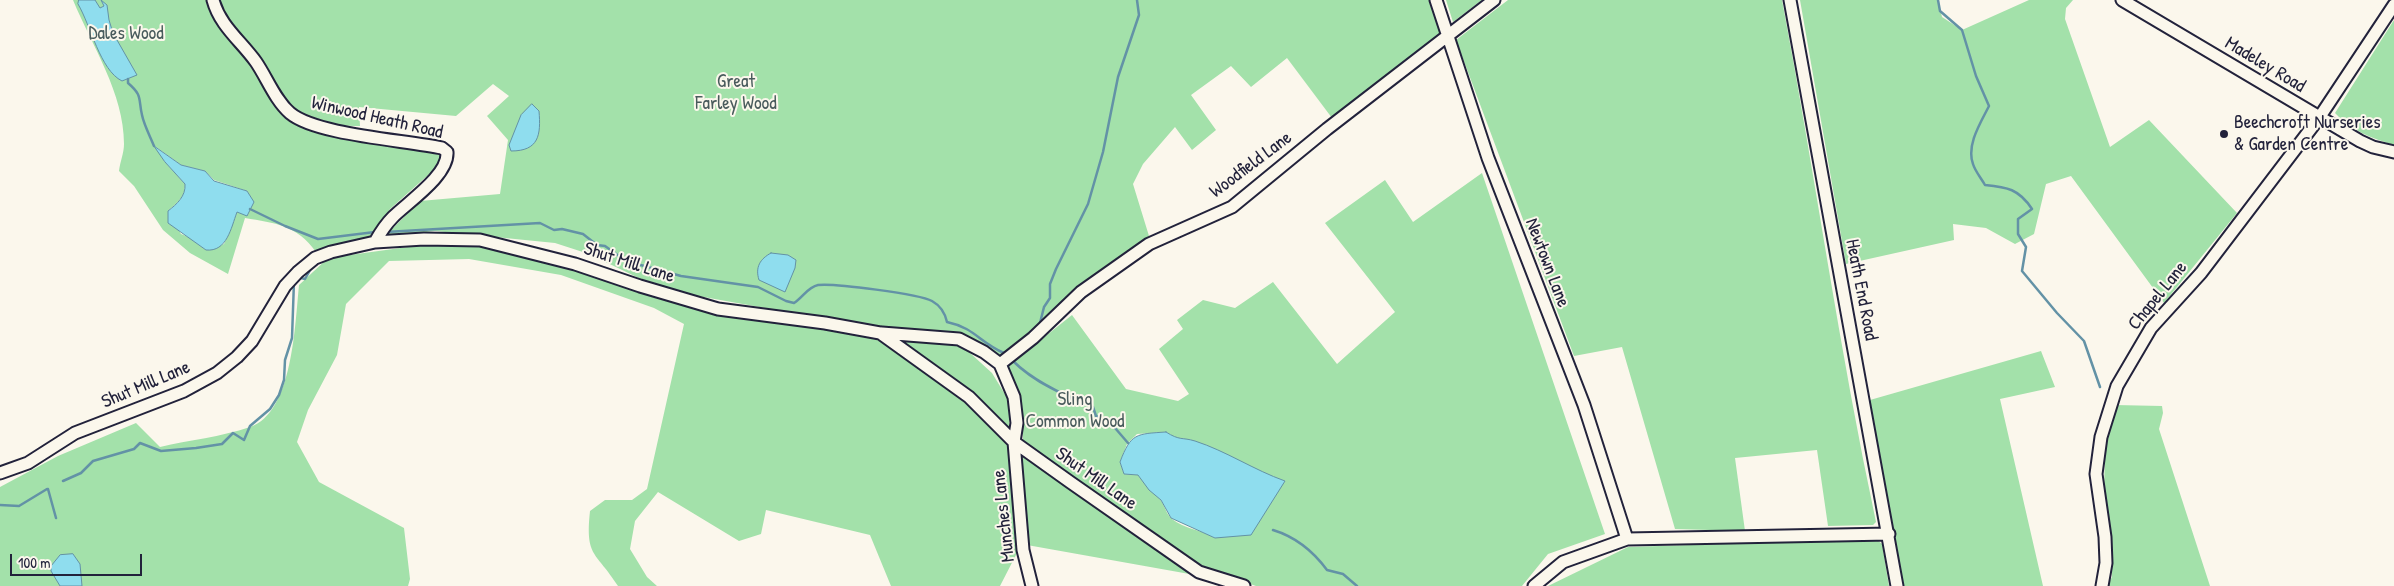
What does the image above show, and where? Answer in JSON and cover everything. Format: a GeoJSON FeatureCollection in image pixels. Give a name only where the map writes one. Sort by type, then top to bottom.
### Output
{"type":"FeatureCollection","features":[{"type":"Feature","properties":{"kind":"street","name":"Winwood Heath Road"},"geometry":{"type":"LineString","coordinates":[[213,0],[224,24],[256,61],[283,105],[295,116],[327,128],[423,144],[446,150],[446,159],[436,176],[378,236]]}},
{"type":"Feature","properties":{"kind":"street","name":"Newtown Lane"},"geometry":{"type":"LineString","coordinates":[[1436,0],[1488,158],[1584,405],[1627,539]]}},
{"type":"Feature","properties":{"kind":"street","name":"Woodfield Lane"},"geometry":{"type":"LineString","coordinates":[[1000,364],[1034,338],[1081,292],[1149,244],[1232,207],[1327,129],[1448,38],[1494,0]]}},
{"type":"Feature","properties":{"kind":"street","name":"Heath End Road"},"geometry":{"type":"LineString","coordinates":[[1790,0],[1897,586]]}},
{"type":"Feature","properties":{"kind":"street","name":"Madeley Road"},"geometry":{"type":"LineString","coordinates":[[2122,0],[2319,118],[2373,147],[2394,152]]}},
{"type":"Feature","properties":{"kind":"street","name":"Chapel Lane"},"geometry":{"type":"LineString","coordinates":[[2102,586],[2106,563],[2105,537],[2096,474],[2101,437],[2117,386],[2151,328],[2201,273],[2319,118],[2394,5]]}},
{"type":"Feature","properties":{"kind":"street","name":"Shut Mill Lane"},"geometry":{"type":"LineString","coordinates":[[0,473],[28,463],[75,434],[184,391],[217,373],[237,357],[252,341],[285,286],[315,258],[378,236],[480,240],[575,264],[718,309],[825,323],[880,333],[970,397],[1014,442],[1199,572],[1244,586]]}},
{"type":"Feature","properties":{"kind":"street"},"geometry":{"type":"LineString","coordinates":[[880,333],[959,339],[984,352],[1000,364],[1014,397],[1017,423],[1014,442]]}},
{"type":"Feature","properties":{"kind":"street","name":"Munches Lane"},"geometry":{"type":"LineString","coordinates":[[1014,442],[1023,550],[1032,586]]}},
{"type":"Feature","properties":{"kind":"street"},"geometry":{"type":"LineString","coordinates":[[1534,586],[1563,562],[1627,539],[1889,534]]}},
{"type":"Feature","properties":{"kind":"green space","name":"Dales Wood"},"geometry":{"type":"Polygon","coordinates":[[[73,0],[208,0],[217,24],[244,54],[286,116],[440,153],[441,160],[436,168],[390,209],[371,241],[316,252],[301,236],[285,227],[245,218],[228,274],[190,253],[163,230],[134,186],[119,171],[124,144],[119,106],[106,70],[73,0]],[[156,147],[165,162],[185,184],[182,196],[168,211],[181,234],[191,238],[206,250],[224,244],[237,212],[252,200],[247,191],[214,180],[205,171],[181,165],[156,147]]]}},
{"type":"Feature","properties":{"kind":"green space","name":"Great Farley Wood"},"geometry":{"type":"Polygon","coordinates":[[[219,0],[1430,0],[1441,36],[1332,118],[1287,58],[1251,87],[1231,66],[1191,95],[1216,130],[1192,150],[1175,127],[1143,164],[1133,184],[1149,236],[1089,280],[996,365],[962,334],[886,328],[698,296],[649,283],[589,254],[555,243],[435,231],[384,237],[420,201],[500,194],[508,140],[487,116],[509,96],[493,84],[456,116],[359,107],[360,126],[332,124],[314,119],[289,107],[225,16],[219,0]]]}},
{"type":"Feature","properties":{"kind":"green space"},"geometry":{"type":"Polygon","coordinates":[[[1446,0],[1482,0],[1453,22],[1446,0]]]}},
{"type":"Feature","properties":{"kind":"green space"},"geometry":{"type":"Polygon","coordinates":[[[1508,0],[1782,0],[1850,392],[1876,522],[1873,525],[1828,526],[1817,450],[1735,458],[1745,531],[1675,529],[1622,347],[1574,356],[1456,40],[1508,0]]]}},
{"type":"Feature","properties":{"kind":"green space"},"geometry":{"type":"Polygon","coordinates":[[[1800,0],[1938,0],[1942,17],[1962,30],[2029,0],[2073,0],[2066,8],[2065,19],[2110,147],[2149,120],[2237,213],[2164,303],[2071,176],[2046,184],[2034,234],[2015,244],[1986,228],[1953,224],[1954,240],[1846,264],[1800,0]]]}},
{"type":"Feature","properties":{"kind":"green space"},"geometry":{"type":"Polygon","coordinates":[[[2394,20],[2394,145],[2362,133],[2335,113],[2394,20]]]}},
{"type":"Feature","properties":{"kind":"green space","name":"Sling Common Wood"},"geometry":{"type":"Polygon","coordinates":[[[1482,173],[1605,534],[1548,554],[1522,586],[1256,586],[1201,567],[1023,441],[1019,403],[1008,366],[1072,315],[1126,389],[1178,401],[1189,394],[1159,349],[1183,329],[1177,320],[1203,300],[1235,308],[1273,282],[1337,364],[1395,312],[1325,223],[1385,180],[1413,222],[1482,173]],[[1166,432],[1137,434],[1127,444],[1120,462],[1124,474],[1138,475],[1160,498],[1172,519],[1215,538],[1285,481],[1258,472],[1194,441],[1178,440],[1166,432]]]}},
{"type":"Feature","properties":{"kind":"green space"},"geometry":{"type":"Polygon","coordinates":[[[458,240],[567,256],[581,260],[641,290],[690,307],[875,338],[966,398],[1008,440],[1018,551],[1000,586],[891,586],[870,535],[766,510],[761,534],[739,541],[658,492],[635,521],[630,549],[647,577],[657,586],[618,586],[591,546],[589,538],[590,511],[605,500],[632,500],[647,489],[684,324],[654,308],[561,275],[469,259],[389,261],[346,304],[337,355],[308,410],[297,442],[319,482],[404,528],[410,579],[408,586],[0,586],[0,487],[58,456],[136,423],[160,447],[250,427],[264,418],[275,404],[283,386],[293,343],[299,285],[328,258],[458,240]]]}},
{"type":"Feature","properties":{"kind":"green space"},"geometry":{"type":"Polygon","coordinates":[[[892,337],[958,342],[992,373],[1011,404],[1009,428],[971,393],[892,337]]]}},
{"type":"Feature","properties":{"kind":"green space"},"geometry":{"type":"Polygon","coordinates":[[[2041,351],[2055,387],[2000,399],[2043,586],[1904,586],[1870,400],[2041,351]]]}},
{"type":"Feature","properties":{"kind":"green space"},"geometry":{"type":"Polygon","coordinates":[[[2115,405],[2162,406],[2163,413],[2159,429],[2210,586],[2107,586],[2112,577],[2104,493],[2105,450],[2115,405]]]}},
{"type":"Feature","properties":{"kind":"green space"},"geometry":{"type":"Polygon","coordinates":[[[1018,450],[1195,575],[1027,545],[1018,450]]]}},
{"type":"Feature","properties":{"kind":"green space"},"geometry":{"type":"Polygon","coordinates":[[[1876,539],[1882,544],[1889,586],[1548,586],[1628,547],[1876,539]]]}},
{"type":"Feature","properties":{"kind":"water"},"geometry":{"type":"Polygon","coordinates":[[[79,0],[95,0],[100,8],[104,6],[101,0],[107,5],[113,33],[137,75],[122,81],[114,75],[102,58],[78,4],[79,0]]]}},
{"type":"Feature","properties":{"kind":"water"},"geometry":{"type":"Polygon","coordinates":[[[532,104],[539,111],[539,127],[536,140],[533,145],[527,148],[511,151],[509,145],[521,115],[532,104]]]}},
{"type":"Feature","properties":{"kind":"water"},"geometry":{"type":"Polygon","coordinates":[[[154,146],[181,165],[205,171],[214,181],[247,191],[254,202],[247,216],[237,212],[227,238],[219,247],[213,250],[206,250],[168,223],[168,211],[178,203],[184,192],[185,184],[165,162],[154,146]]]}},
{"type":"Feature","properties":{"kind":"water"},"geometry":{"type":"Polygon","coordinates":[[[771,253],[788,255],[796,260],[795,268],[785,292],[759,280],[759,264],[771,253]]]}},
{"type":"Feature","properties":{"kind":"water"},"geometry":{"type":"Polygon","coordinates":[[[1166,432],[1178,438],[1206,445],[1285,481],[1251,535],[1215,538],[1171,518],[1161,500],[1149,490],[1138,475],[1124,474],[1120,462],[1131,440],[1148,433],[1166,432]]]}},
{"type":"Feature","properties":{"kind":"water"},"geometry":{"type":"Polygon","coordinates":[[[73,554],[80,564],[82,586],[60,586],[51,571],[51,566],[60,555],[73,554]]]}},
{"type":"Feature","properties":{"kind":"waterway"},"geometry":{"type":"LineString","coordinates":[[1040,323],[1044,307],[1050,298],[1050,284],[1056,269],[1088,204],[1103,152],[1118,77],[1139,15],[1137,0]]}},
{"type":"Feature","properties":{"kind":"waterway"},"geometry":{"type":"LineString","coordinates":[[1938,0],[1940,11],[1962,30],[1976,76],[1989,106],[1979,126],[1971,149],[1974,167],[1985,185],[2012,190],[2022,197],[2032,209],[2018,219],[2018,234],[2026,247],[2022,271],[2057,313],[2084,341],[2100,387]]}},
{"type":"Feature","properties":{"kind":"waterway"},"geometry":{"type":"LineString","coordinates":[[128,79],[128,83],[138,94],[143,119],[154,146]]}},
{"type":"Feature","properties":{"kind":"waterway"},"geometry":{"type":"LineString","coordinates":[[250,209],[318,239],[375,232]]}},
{"type":"Feature","properties":{"kind":"waterway"},"geometry":{"type":"LineString","coordinates":[[386,232],[540,223],[554,230],[562,229],[583,234],[597,245],[605,246],[626,261],[681,276],[758,287],[794,303],[808,290],[818,285],[858,287],[911,295],[932,301],[942,310],[947,322],[964,328],[1004,353]]}},
{"type":"Feature","properties":{"kind":"waterway"},"geometry":{"type":"LineString","coordinates":[[297,277],[305,279],[313,265]]}},
{"type":"Feature","properties":{"kind":"waterway"},"geometry":{"type":"LineString","coordinates":[[63,481],[81,473],[93,461],[134,449],[140,443],[161,451],[222,444],[233,433],[244,440],[250,426],[270,409],[279,395],[284,380],[285,360],[292,338],[294,281]]}},
{"type":"Feature","properties":{"kind":"waterway"},"geometry":{"type":"LineString","coordinates":[[1013,361],[1040,382],[1093,407],[1096,416],[1109,421],[1128,443]]}},
{"type":"Feature","properties":{"kind":"waterway"},"geometry":{"type":"LineString","coordinates":[[0,505],[19,506],[47,489]]}},
{"type":"Feature","properties":{"kind":"waterway"},"geometry":{"type":"LineString","coordinates":[[48,489],[56,518]]}},
{"type":"Feature","properties":{"kind":"waterway"},"geometry":{"type":"LineString","coordinates":[[1273,530],[1297,541],[1310,551],[1327,570],[1343,574],[1357,586]]}},
{"type":"Feature","properties":{"kind":"place","name":"Beechcroft Nurseries & Garden Centre"},"geometry":{"type":"Point","coordinates":[2224,134]}}]}
